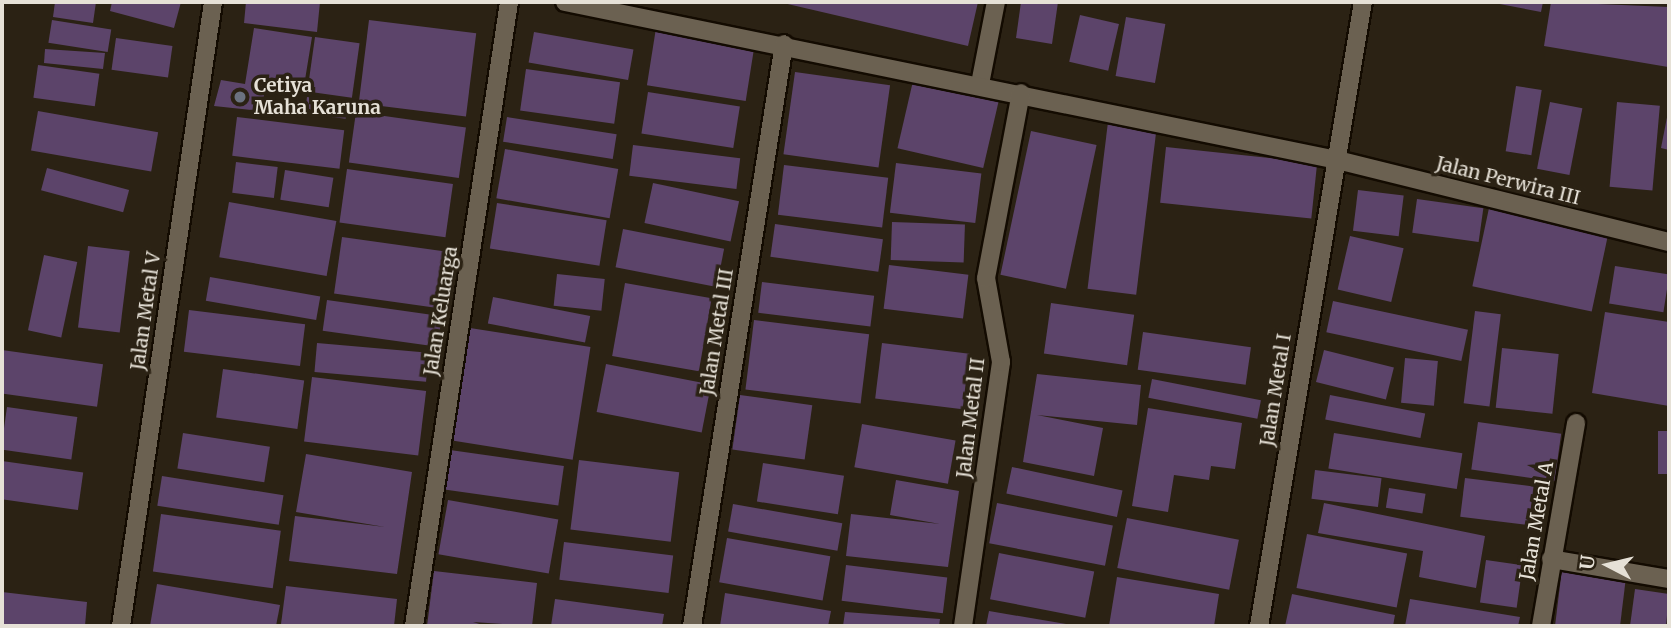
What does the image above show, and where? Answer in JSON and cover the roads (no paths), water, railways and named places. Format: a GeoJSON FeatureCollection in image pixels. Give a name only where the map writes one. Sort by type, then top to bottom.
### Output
{"type":"FeatureCollection","features":[{"type":"Feature","properties":{"kind":"street","name":"Jalan Metal V"},"geometry":{"type":"LineString","coordinates":[[121,626],[213,2]]}},
{"type":"Feature","properties":{"kind":"street","name":"Jalan Keluarga"},"geometry":{"type":"LineString","coordinates":[[414,626],[509,2]]}},
{"type":"Feature","properties":{"kind":"street","name":"Jalan Perwira III"},"geometry":{"type":"LineString","coordinates":[[565,2],[980,84],[1337,160],[1669,242]]}},
{"type":"Feature","properties":{"kind":"street"},"geometry":{"type":"LineString","coordinates":[[980,84],[996,2]]}},
{"type":"Feature","properties":{"kind":"street","name":"Jalan Metal I"},"geometry":{"type":"LineString","coordinates":[[1259,626],[1363,2]]}},
{"type":"Feature","properties":{"kind":"street","name":"Jalan Metal III"},"geometry":{"type":"LineString","coordinates":[[692,626],[784,44]]}},
{"type":"Feature","properties":{"kind":"street","name":"Jalan Metal II"},"geometry":{"type":"LineString","coordinates":[[963,626],[1001,362],[986,278],[1021,93]]}},
{"type":"Feature","properties":{"kind":"street","name":"Jalan Metal A"},"geometry":{"type":"LineString","coordinates":[[1541,626],[1576,423]]}},
{"type":"Feature","properties":{"kind":"street"},"geometry":{"type":"LineString","coordinates":[[1551,559],[1669,579]]}},
{"type":"Feature","properties":{"kind":"place","name":"Cetiya Maha Karuna"},"geometry":{"type":"Point","coordinates":[240,97]}}]}
